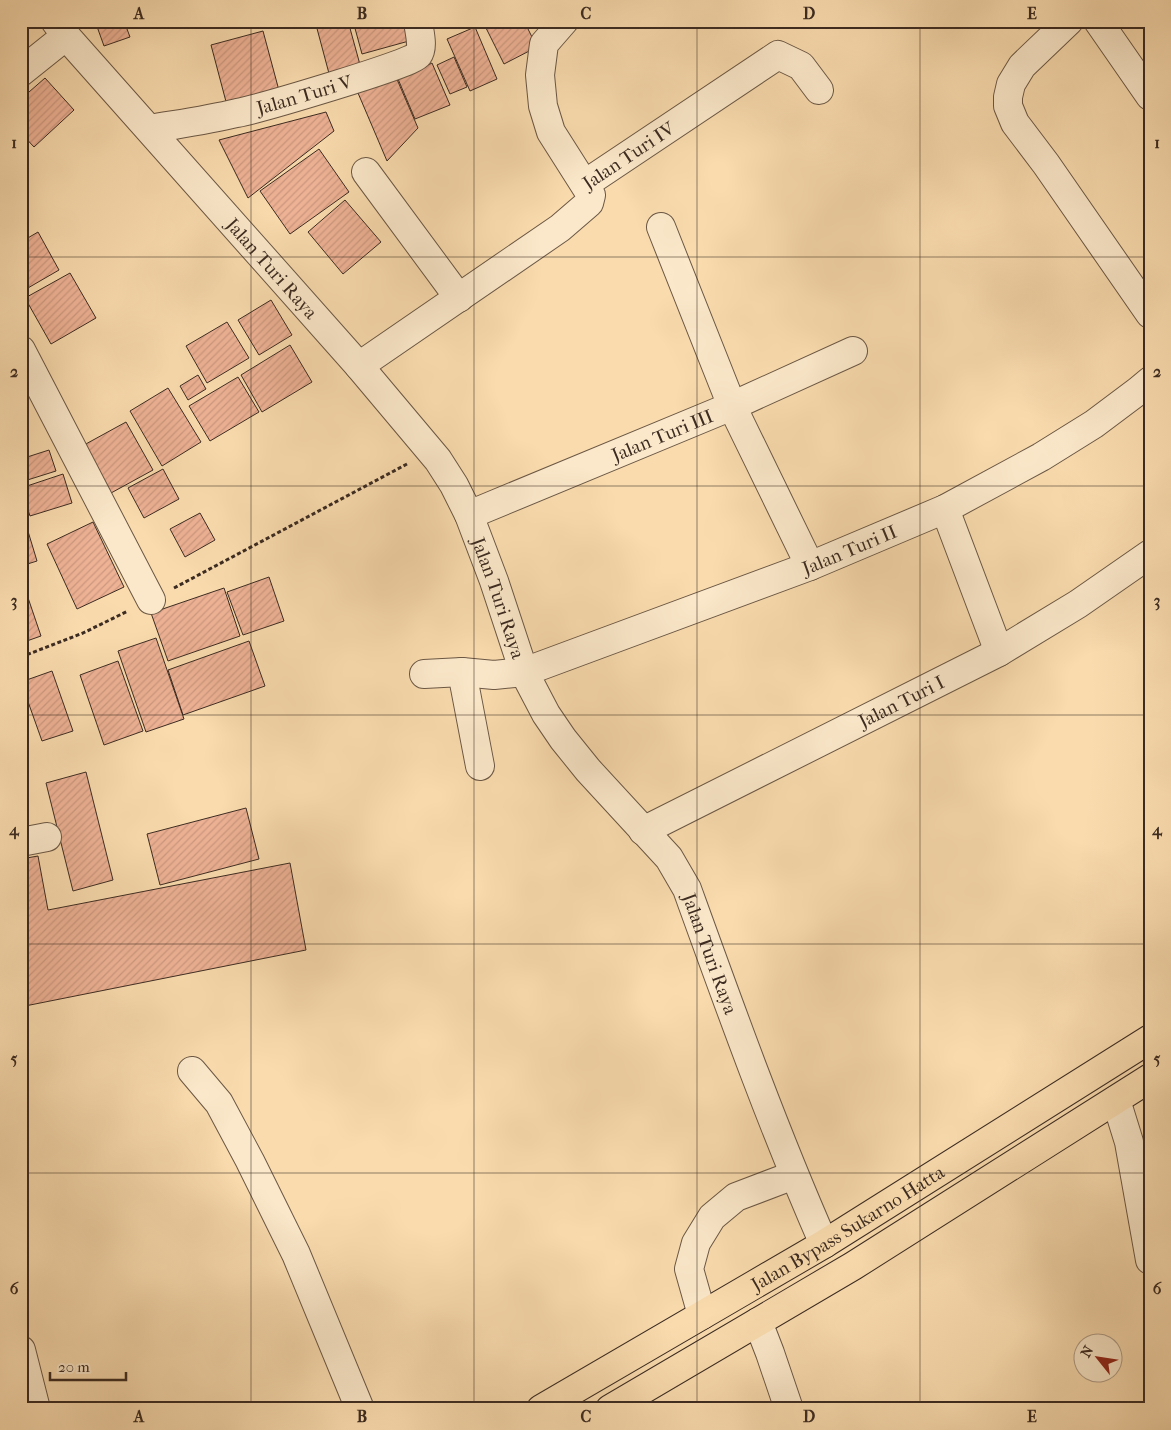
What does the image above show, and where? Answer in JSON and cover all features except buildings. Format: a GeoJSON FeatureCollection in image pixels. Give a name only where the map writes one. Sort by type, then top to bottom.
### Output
{"type":"FeatureCollection","features":[{"type":"Feature","properties":{"kind":"highway","name":"Jalan Bypass Sukarno Hatta"},"geometry":{"type":"LineString","coordinates":[[540,1409],[824,1244],[1150,1039]]}},
{"type":"Feature","properties":{"kind":"highway","name":"Jalan Bypass Sukarno Hatta"},"geometry":{"type":"LineString","coordinates":[[610,1409],[853,1266],[1150,1078]]}},
{"type":"Feature","properties":{"kind":"street","name":"Jalan Turi V"},"geometry":{"type":"LineString","coordinates":[[150,129],[238,113],[371,74],[411,60],[418,56],[421,50],[418,21]]}},
{"type":"Feature","properties":{"kind":"street"},"geometry":{"type":"LineString","coordinates":[[564,21],[544,44],[540,75],[543,106],[551,132],[585,184]]}},
{"type":"Feature","properties":{"kind":"street"},"geometry":{"type":"LineString","coordinates":[[1069,21],[1022,66],[1011,84],[1008,106],[1015,123],[1046,164],[1150,314]]}},
{"type":"Feature","properties":{"kind":"street"},"geometry":{"type":"LineString","coordinates":[[1098,21],[1150,96]]}},
{"type":"Feature","properties":{"kind":"street","name":"Jalan Turi Raya"},"geometry":{"type":"LineString","coordinates":[[61,29],[359,366],[431,451],[454,484],[469,515],[494,581],[524,672],[546,714],[562,740],[669,858],[687,889],[794,1175],[824,1244]]}},
{"type":"Feature","properties":{"kind":"street"},"geometry":{"type":"LineString","coordinates":[[21,72],[61,29]]}},
{"type":"Feature","properties":{"kind":"street","name":"Jalan Turi IV"},"geometry":{"type":"LineString","coordinates":[[359,366],[560,228],[589,203],[591,195],[585,184],[778,55],[801,66],[819,90]]}},
{"type":"Feature","properties":{"kind":"street"},"geometry":{"type":"LineString","coordinates":[[366,172],[459,298]]}},
{"type":"Feature","properties":{"kind":"street"},"geometry":{"type":"LineString","coordinates":[[661,227],[732,406],[810,566]]}},
{"type":"Feature","properties":{"kind":"street"},"geometry":{"type":"LineString","coordinates":[[21,350],[151,600]]}},
{"type":"Feature","properties":{"kind":"street","name":"Jalan Turi III"},"geometry":{"type":"LineString","coordinates":[[469,515],[732,406],[853,352]]}},
{"type":"Feature","properties":{"kind":"street","name":"Jalan Turi II"},"geometry":{"type":"LineString","coordinates":[[424,674],[462,672],[494,675],[524,672],[810,566],[945,509],[1042,457],[1094,424],[1150,381]]}},
{"type":"Feature","properties":{"kind":"street"},"geometry":{"type":"LineString","coordinates":[[945,509],[999,652]]}},
{"type":"Feature","properties":{"kind":"street","name":"Jalan Turi I"},"geometry":{"type":"LineString","coordinates":[[643,831],[999,652],[1078,604],[1150,554]]}},
{"type":"Feature","properties":{"kind":"street"},"geometry":{"type":"LineString","coordinates":[[462,672],[480,766]]}},
{"type":"Feature","properties":{"kind":"street"},"geometry":{"type":"LineString","coordinates":[[192,1071],[219,1103],[250,1161],[296,1254],[360,1409]]}},
{"type":"Feature","properties":{"kind":"street"},"geometry":{"type":"LineString","coordinates":[[1116,1100],[1129,1142],[1150,1260]]}},
{"type":"Feature","properties":{"kind":"street"},"geometry":{"type":"LineString","coordinates":[[702,1315],[689,1269],[696,1243],[712,1217],[736,1197],[794,1175]]}},
{"type":"Feature","properties":{"kind":"street"},"geometry":{"type":"LineString","coordinates":[[758,1322],[789,1409]]}},
{"type":"Feature","properties":{"kind":"street"},"geometry":{"type":"LineString","coordinates":[[21,1350],[36,1409]]}},
{"type":"Feature","properties":{"kind":"path"},"geometry":{"type":"LineString","coordinates":[[21,658],[83,633],[151,600],[431,451]]}}]}
